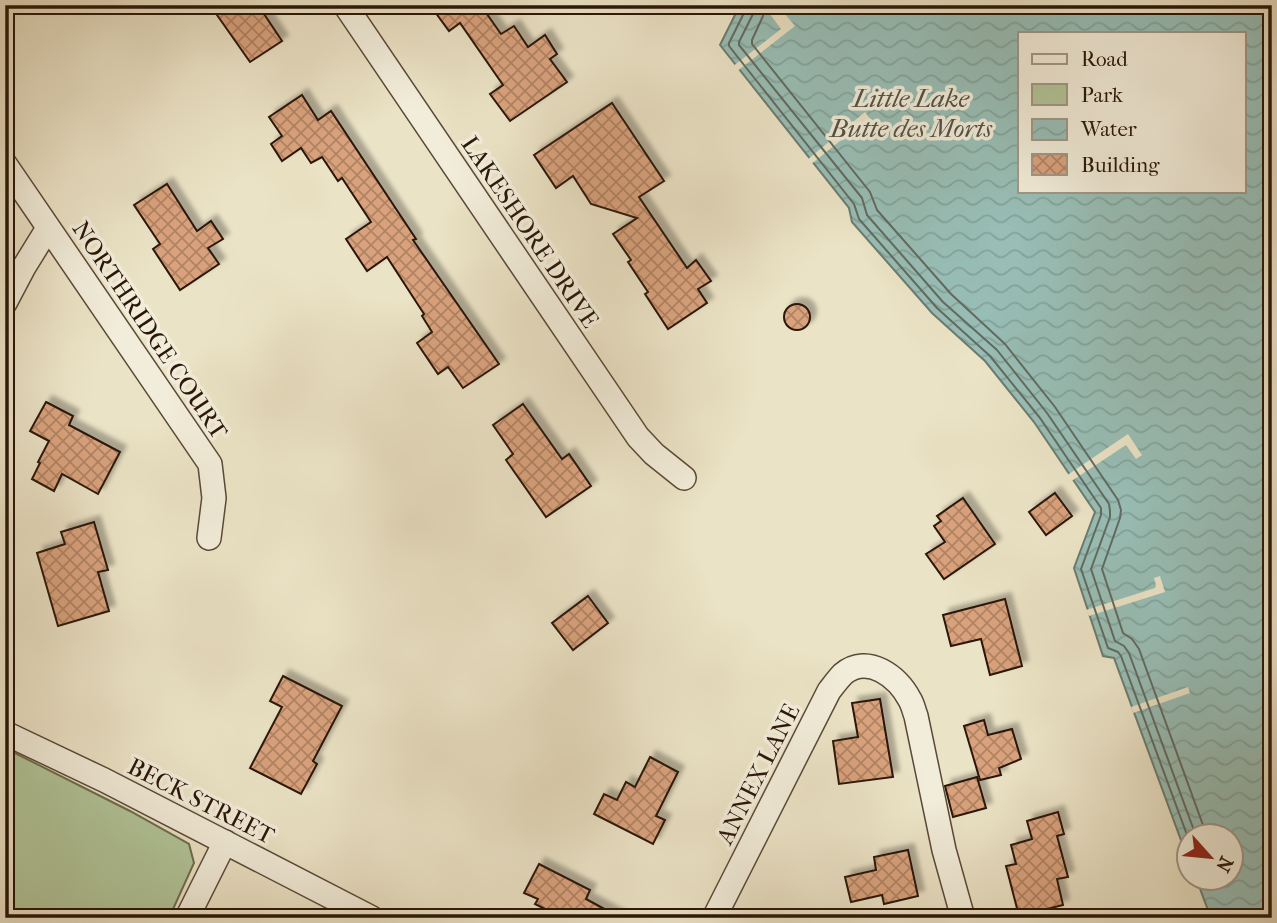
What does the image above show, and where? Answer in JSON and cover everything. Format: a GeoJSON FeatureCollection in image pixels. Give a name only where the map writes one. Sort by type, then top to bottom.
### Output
{"type":"FeatureCollection","features":[{"type":"Feature","properties":{"kind":"street","name":"LAKESHORE DRIVE"},"geometry":{"type":"LineString","coordinates":[[345,5],[638,436],[654,454],[684,478]]}},
{"type":"Feature","properties":{"kind":"street","name":"NORTHRIDGE COURT"},"geometry":{"type":"LineString","coordinates":[[5,164],[210,464],[214,498],[209,538]]}},
{"type":"Feature","properties":{"kind":"street"},"geometry":{"type":"LineString","coordinates":[[5,303],[48,228]]}},
{"type":"Feature","properties":{"kind":"street","name":"ANNEX LANE"},"geometry":{"type":"LineString","coordinates":[[714,918],[829,691],[844,673],[862,666],[877,667],[891,676],[910,701],[916,716],[944,850],[963,918]]}},
{"type":"Feature","properties":{"kind":"street","name":"BECK STREET"},"geometry":{"type":"LineString","coordinates":[[5,733],[104,780],[372,918]]}},
{"type":"Feature","properties":{"kind":"street"},"geometry":{"type":"LineString","coordinates":[[187,918],[225,842]]}},
{"type":"Feature","properties":{"kind":"green space"},"geometry":{"type":"Polygon","coordinates":[[[5,748],[189,844],[194,863],[169,918],[12,918],[5,896],[5,748]]]}},
{"type":"Feature","properties":{"kind":"water","name":"Little Lake Butte des Morts"},"geometry":{"type":"Polygon","coordinates":[[[740,5],[1272,5],[1272,918],[1211,918],[1201,892],[1246,892],[1246,822],[1176,822],[1176,827],[1114,658],[1103,656],[1074,568],[1095,512],[1034,422],[985,361],[932,313],[852,222],[849,208],[720,45],[740,5]]]}},
{"type":"Feature","properties":{"kind":"pier"},"geometry":{"type":"Polygon","coordinates":[[[779,7],[795,26],[736,72],[732,67],[781,29],[770,14],[779,7]]]}},
{"type":"Feature","properties":{"kind":"pier"},"geometry":{"type":"Polygon","coordinates":[[[865,112],[878,130],[870,136],[860,125],[810,165],[807,160],[865,112]]]}},
{"type":"Feature","properties":{"kind":"pier"},"geometry":{"type":"Polygon","coordinates":[[[1128,434],[1142,455],[1136,459],[1126,445],[1070,482],[1066,476],[1128,434]]]}},
{"type":"Feature","properties":{"kind":"pier"},"geometry":{"type":"Polygon","coordinates":[[[1160,576],[1165,592],[1089,616],[1086,610],[1155,588],[1154,578],[1160,576]]]}},
{"type":"Feature","properties":{"kind":"pier"},"geometry":{"type":"Polygon","coordinates":[[[1188,687],[1190,693],[1133,713],[1131,707],[1188,687]]]}},
{"type":"Feature","properties":{"kind":"building"},"geometry":{"type":"Polygon","coordinates":[[[210,5],[258,5],[282,41],[250,62],[210,5]]]}},
{"type":"Feature","properties":{"kind":"building"},"geometry":{"type":"Polygon","coordinates":[[[430,5],[485,5],[482,7],[501,34],[514,26],[528,47],[545,35],[557,54],[550,59],[567,82],[510,121],[490,94],[503,85],[460,23],[449,31],[430,5]]]}},
{"type":"Feature","properties":{"kind":"building"},"geometry":{"type":"Polygon","coordinates":[[[302,95],[318,120],[331,111],[416,239],[413,240],[499,364],[463,388],[448,367],[438,374],[417,343],[432,332],[422,316],[424,314],[387,257],[367,271],[346,239],[371,222],[342,178],[338,181],[322,157],[311,163],[301,148],[282,161],[271,144],[282,136],[269,117],[302,95]]]}},
{"type":"Feature","properties":{"kind":"building"},"geometry":{"type":"Polygon","coordinates":[[[612,103],[664,181],[639,197],[687,268],[696,260],[711,281],[698,289],[707,303],[668,329],[645,294],[648,292],[628,262],[631,260],[613,234],[637,218],[591,204],[573,176],[556,188],[534,155],[612,103]]]}},
{"type":"Feature","properties":{"kind":"building"},"geometry":{"type":"Polygon","coordinates":[[[167,184],[197,231],[211,221],[223,239],[208,248],[219,264],[180,290],[153,249],[160,244],[134,205],[167,184]]]}},
{"type":"Feature","properties":{"kind":"building"},"geometry":{"type":"Polygon","coordinates":[[[797,304],[806,308],[810,317],[806,326],[797,330],[788,326],[784,317],[788,308],[797,304]]]}},
{"type":"Feature","properties":{"kind":"building"},"geometry":{"type":"Polygon","coordinates":[[[46,402],[73,416],[69,425],[120,452],[98,494],[62,474],[54,491],[32,479],[49,441],[30,431],[46,402]]]}},
{"type":"Feature","properties":{"kind":"building"},"geometry":{"type":"Polygon","coordinates":[[[523,404],[562,459],[569,454],[591,486],[546,517],[506,460],[513,454],[493,425],[523,404]]]}},
{"type":"Feature","properties":{"kind":"building"},"geometry":{"type":"Polygon","coordinates":[[[1055,493],[1072,516],[1046,535],[1029,512],[1055,493]]]}},
{"type":"Feature","properties":{"kind":"building"},"geometry":{"type":"Polygon","coordinates":[[[963,498],[995,544],[944,579],[926,554],[945,542],[934,526],[941,521],[937,516],[963,498]]]}},
{"type":"Feature","properties":{"kind":"building"},"geometry":{"type":"Polygon","coordinates":[[[94,522],[108,570],[98,572],[109,611],[58,626],[37,553],[65,544],[61,532],[94,522]]]}},
{"type":"Feature","properties":{"kind":"building"},"geometry":{"type":"Polygon","coordinates":[[[588,596],[608,623],[573,650],[552,623],[588,596]]]}},
{"type":"Feature","properties":{"kind":"building"},"geometry":{"type":"Polygon","coordinates":[[[1005,599],[1022,666],[990,675],[981,639],[951,646],[943,615],[1005,599]]]}},
{"type":"Feature","properties":{"kind":"building"},"geometry":{"type":"Polygon","coordinates":[[[283,676],[342,706],[313,761],[317,764],[301,794],[250,768],[282,707],[270,701],[283,676]]]}},
{"type":"Feature","properties":{"kind":"building"},"geometry":{"type":"Polygon","coordinates":[[[880,699],[893,777],[839,784],[833,741],[858,737],[852,703],[880,699]]]}},
{"type":"Feature","properties":{"kind":"building"},"geometry":{"type":"Polygon","coordinates":[[[984,720],[988,735],[1012,729],[1021,759],[999,768],[1001,775],[980,780],[964,726],[984,720]]]}},
{"type":"Feature","properties":{"kind":"building"},"geometry":{"type":"Polygon","coordinates":[[[650,757],[678,772],[656,816],[665,820],[653,844],[594,814],[604,794],[617,800],[626,782],[635,787],[650,757]]]}},
{"type":"Feature","properties":{"kind":"building"},"geometry":{"type":"Polygon","coordinates":[[[977,777],[986,808],[953,817],[945,786],[977,777]]]}},
{"type":"Feature","properties":{"kind":"building"},"geometry":{"type":"Polygon","coordinates":[[[1058,812],[1064,834],[1057,836],[1068,877],[1057,879],[1063,905],[1019,916],[1006,866],[1016,864],[1011,845],[1032,839],[1027,821],[1058,812]]]}},
{"type":"Feature","properties":{"kind":"building"},"geometry":{"type":"Polygon","coordinates":[[[908,850],[918,896],[884,904],[882,895],[851,902],[845,877],[876,870],[874,857],[908,850]]]}},
{"type":"Feature","properties":{"kind":"building"},"geometry":{"type":"Polygon","coordinates":[[[539,864],[590,890],[586,899],[621,918],[573,918],[559,911],[557,915],[535,904],[538,899],[524,893],[539,864]]]}}]}
